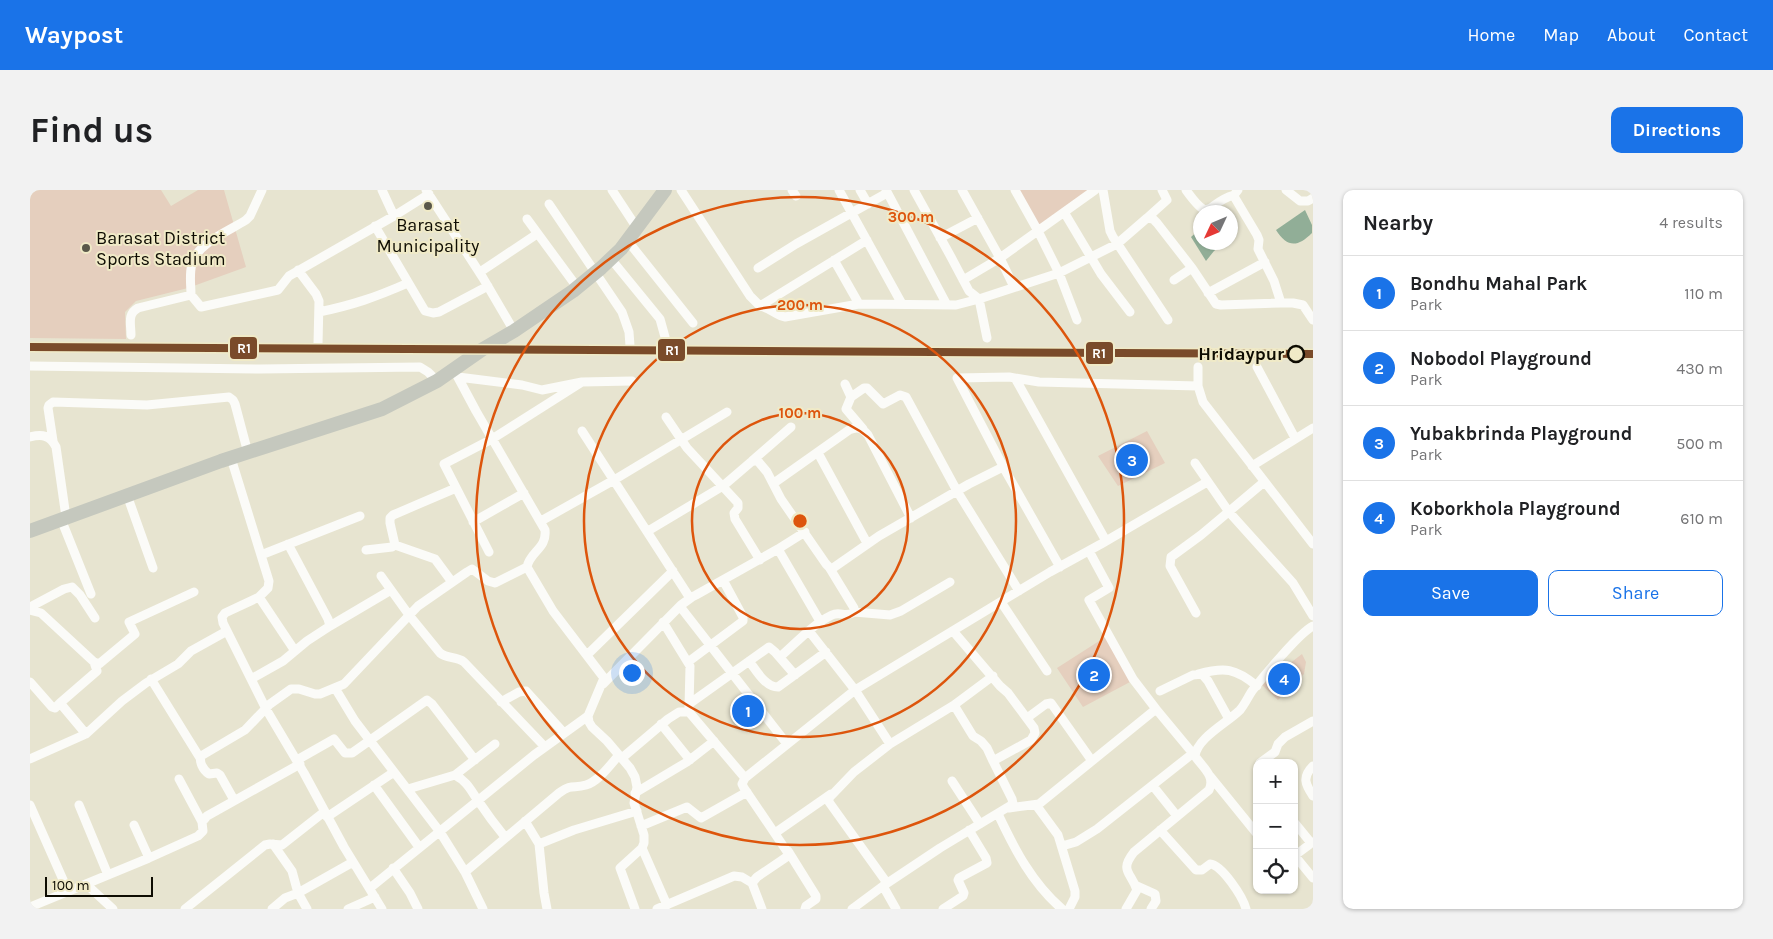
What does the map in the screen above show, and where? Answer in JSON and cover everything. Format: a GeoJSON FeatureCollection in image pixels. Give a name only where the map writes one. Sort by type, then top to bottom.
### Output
{"type":"FeatureCollection","features":[{"type":"Feature","properties":{"kind":"highway"},"geometry":{"type":"LineString","coordinates":[[30,531],[231,458],[382,409],[437,381],[456,374],[483,349],[514,332],[595,274],[637,228],[665,190]]}},
{"type":"Feature","properties":{"kind":"street"},"geometry":{"type":"LineString","coordinates":[[262,190],[250,216],[204,245],[198,251],[191,265],[191,295],[201,307],[278,290],[289,276],[298,270],[394,216],[427,192],[480,272],[514,332]]}},
{"type":"Feature","properties":{"kind":"street"},"geometry":{"type":"LineString","coordinates":[[382,190],[394,216]]}},
{"type":"Feature","properties":{"kind":"street"},"geometry":{"type":"LineString","coordinates":[[612,190],[637,228]]}},
{"type":"Feature","properties":{"kind":"street"},"geometry":{"type":"LineString","coordinates":[[681,190],[750,296],[760,306],[770,309],[781,316],[859,304],[956,305],[1059,273],[1117,244],[1167,200],[1162,190]]}},
{"type":"Feature","properties":{"kind":"street"},"geometry":{"type":"LineString","coordinates":[[839,190],[902,304]]}},
{"type":"Feature","properties":{"kind":"street"},"geometry":{"type":"LineString","coordinates":[[860,190],[868,204]]}},
{"type":"Feature","properties":{"kind":"street"},"geometry":{"type":"LineString","coordinates":[[962,190],[1014,287]]}},
{"type":"Feature","properties":{"kind":"street"},"geometry":{"type":"LineString","coordinates":[[1015,190],[1059,273],[1077,320]]}},
{"type":"Feature","properties":{"kind":"street"},"geometry":{"type":"LineString","coordinates":[[964,280],[1000,258],[1095,190]]}},
{"type":"Feature","properties":{"kind":"street"},"geometry":{"type":"LineString","coordinates":[[1103,190],[1110,231],[1168,320]]}},
{"type":"Feature","properties":{"kind":"street"},"geometry":{"type":"LineString","coordinates":[[1186,190],[1200,208],[1205,210],[1236,192],[1257,235],[1259,240],[1258,249],[1274,281],[1281,302]]}},
{"type":"Feature","properties":{"kind":"street"},"geometry":{"type":"LineString","coordinates":[[1286,190],[1300,201],[1308,201],[1313,198]]}},
{"type":"Feature","properties":{"kind":"street"},"geometry":{"type":"LineString","coordinates":[[758,268],[868,204],[886,191],[947,305]]}},
{"type":"Feature","properties":{"kind":"street"},"geometry":{"type":"LineString","coordinates":[[916,191],[964,280],[968,292],[979,299],[987,338]]}},
{"type":"Feature","properties":{"kind":"street"},"geometry":{"type":"LineString","coordinates":[[549,204],[626,321],[630,346]]}},
{"type":"Feature","properties":{"kind":"street"},"geometry":{"type":"LineString","coordinates":[[1064,212],[1101,274],[1130,312]]}},
{"type":"Feature","properties":{"kind":"street"},"geometry":{"type":"LineString","coordinates":[[940,238],[978,218]]}},
{"type":"Feature","properties":{"kind":"street"},"geometry":{"type":"LineString","coordinates":[[1148,218],[1153,219],[1192,268],[1216,304],[1293,302],[1303,306],[1313,320]]}},
{"type":"Feature","properties":{"kind":"street"},"geometry":{"type":"LineString","coordinates":[[527,219],[575,289]]}},
{"type":"Feature","properties":{"kind":"street"},"geometry":{"type":"LineString","coordinates":[[375,226],[425,311],[433,314],[488,286]]}},
{"type":"Feature","properties":{"kind":"street"},"geometry":{"type":"LineString","coordinates":[[480,272],[537,234]]}},
{"type":"Feature","properties":{"kind":"street"},"geometry":{"type":"LineString","coordinates":[[627,240],[693,323]]}},
{"type":"Feature","properties":{"kind":"street"},"geometry":{"type":"LineString","coordinates":[[760,306],[867,240]]}},
{"type":"Feature","properties":{"kind":"street"},"geometry":{"type":"LineString","coordinates":[[611,258],[660,319],[665,337]]}},
{"type":"Feature","properties":{"kind":"street"},"geometry":{"type":"LineString","coordinates":[[834,260],[859,304]]}},
{"type":"Feature","properties":{"kind":"street"},"geometry":{"type":"LineString","coordinates":[[1208,292],[1265,262]]}},
{"type":"Feature","properties":{"kind":"street"},"geometry":{"type":"LineString","coordinates":[[1174,280],[1192,268]]}},
{"type":"Feature","properties":{"kind":"street"},"geometry":{"type":"LineString","coordinates":[[298,270],[319,301],[318,344]]}},
{"type":"Feature","properties":{"kind":"street"},"geometry":{"type":"LineString","coordinates":[[319,312],[372,299],[408,283]]}},
{"type":"Feature","properties":{"kind":"street"},"geometry":{"type":"LineString","coordinates":[[131,335],[130,314],[133,310],[191,295]]}},
{"type":"Feature","properties":{"kind":"street"},"geometry":{"type":"LineString","coordinates":[[30,366],[260,369],[420,367],[437,381]]}},
{"type":"Feature","properties":{"kind":"street"},"geometry":{"type":"LineString","coordinates":[[1198,367],[1198,386],[1203,402],[1313,544]]}},
{"type":"Feature","properties":{"kind":"street"},"geometry":{"type":"LineString","coordinates":[[1257,367],[1295,438]]}},
{"type":"Feature","properties":{"kind":"street"},"geometry":{"type":"LineString","coordinates":[[456,374],[542,390],[582,382],[632,381]]}},
{"type":"Feature","properties":{"kind":"street"},"geometry":{"type":"LineString","coordinates":[[370,888],[545,747],[588,716],[603,684],[604,678],[553,611],[527,567],[528,561],[546,538],[545,530],[456,374]]}},
{"type":"Feature","properties":{"kind":"street"},"geometry":{"type":"LineString","coordinates":[[1060,567],[1003,467],[957,378],[1015,378],[1030,381],[1094,384],[1198,386]]}},
{"type":"Feature","properties":{"kind":"street"},"geometry":{"type":"LineString","coordinates":[[1015,378],[1106,542]]}},
{"type":"Feature","properties":{"kind":"street"},"geometry":{"type":"LineString","coordinates":[[489,552],[444,464],[492,439],[582,382]]}},
{"type":"Feature","properties":{"kind":"street"},"geometry":{"type":"LineString","coordinates":[[845,384],[851,397]]}},
{"type":"Feature","properties":{"kind":"street"},"geometry":{"type":"LineString","coordinates":[[911,518],[868,435],[846,409],[851,397],[864,388],[870,390],[883,404],[900,395],[906,397],[958,491],[1019,591]]}},
{"type":"Feature","properties":{"kind":"street"},"geometry":{"type":"LineString","coordinates":[[91,594],[63,518],[56,447],[53,441],[48,408],[53,402],[147,405],[229,397],[236,404],[248,453]]}},
{"type":"Feature","properties":{"kind":"street"},"geometry":{"type":"LineString","coordinates":[[541,521],[614,480],[727,412]]}},
{"type":"Feature","properties":{"kind":"street"},"geometry":{"type":"LineString","coordinates":[[666,417],[680,439],[738,503],[738,508],[734,513],[735,519],[760,560]]}},
{"type":"Feature","properties":{"kind":"street"},"geometry":{"type":"LineString","coordinates":[[648,532],[723,486],[791,427]]}},
{"type":"Feature","properties":{"kind":"street"},"geometry":{"type":"LineString","coordinates":[[774,483],[850,430],[856,427],[863,429]]}},
{"type":"Feature","properties":{"kind":"street"},"geometry":{"type":"LineString","coordinates":[[1252,466],[1313,428]]}},
{"type":"Feature","properties":{"kind":"street"},"geometry":{"type":"LineString","coordinates":[[582,431],[685,591],[692,597]]}},
{"type":"Feature","properties":{"kind":"street"},"geometry":{"type":"LineString","coordinates":[[30,437],[48,436],[53,441]]}},
{"type":"Feature","properties":{"kind":"street"},"geometry":{"type":"LineString","coordinates":[[818,453],[867,543]]}},
{"type":"Feature","properties":{"kind":"street"},"geometry":{"type":"LineString","coordinates":[[231,458],[269,581],[268,588],[259,597],[225,612],[222,617],[227,631],[266,709],[298,762],[325,815],[382,909]]}},
{"type":"Feature","properties":{"kind":"street"},"geometry":{"type":"LineString","coordinates":[[751,462],[757,460],[762,465],[784,503],[829,567],[854,608],[854,612]]}},
{"type":"Feature","properties":{"kind":"street"},"geometry":{"type":"LineString","coordinates":[[1195,463],[1229,512],[1292,583],[1313,616]]}},
{"type":"Feature","properties":{"kind":"street"},"geometry":{"type":"LineString","coordinates":[[829,567],[836,567],[867,543],[1003,467]]}},
{"type":"Feature","properties":{"kind":"street"},"geometry":{"type":"LineString","coordinates":[[805,909],[806,906],[816,899],[816,896],[742,784],[745,778],[855,690],[1019,591],[1207,482]]}},
{"type":"Feature","properties":{"kind":"street"},"geometry":{"type":"LineString","coordinates":[[1196,613],[1172,570],[1171,557],[1201,535],[1264,482]]}},
{"type":"Feature","properties":{"kind":"street"},"geometry":{"type":"LineString","coordinates":[[395,545],[390,523],[392,515],[456,488]]}},
{"type":"Feature","properties":{"kind":"street"},"geometry":{"type":"LineString","coordinates":[[473,522],[524,493]]}},
{"type":"Feature","properties":{"kind":"street"},"geometry":{"type":"LineString","coordinates":[[127,495],[153,568]]}},
{"type":"Feature","properties":{"kind":"street"},"geometry":{"type":"LineString","coordinates":[[262,555],[360,516]]}},
{"type":"Feature","properties":{"kind":"street"},"geometry":{"type":"LineString","coordinates":[[603,684],[681,605],[805,532]]}},
{"type":"Feature","properties":{"kind":"street"},"geometry":{"type":"LineString","coordinates":[[288,544],[328,618],[330,626]]}},
{"type":"Feature","properties":{"kind":"street"},"geometry":{"type":"LineString","coordinates":[[366,550],[395,545],[435,559],[452,582]]}},
{"type":"Feature","properties":{"kind":"street"},"geometry":{"type":"LineString","coordinates":[[778,549],[821,623]]}},
{"type":"Feature","properties":{"kind":"street"},"geometry":{"type":"LineString","coordinates":[[1089,551],[1109,588],[1089,600],[1133,679],[1253,829]]}},
{"type":"Feature","properties":{"kind":"street"},"geometry":{"type":"LineString","coordinates":[[200,758],[245,730],[266,709],[291,689],[299,689],[315,694],[344,684],[354,676],[409,615],[436,592],[472,569],[488,581],[495,583],[527,567]]}},
{"type":"Feature","properties":{"kind":"street"},"geometry":{"type":"LineString","coordinates":[[587,655],[673,572]]}},
{"type":"Feature","properties":{"kind":"street"},"geometry":{"type":"LineString","coordinates":[[381,576],[440,653],[446,657],[455,657],[464,662],[545,747]]}},
{"type":"Feature","properties":{"kind":"street"},"geometry":{"type":"LineString","coordinates":[[688,662],[743,621],[743,617],[723,580]]}},
{"type":"Feature","properties":{"kind":"street"},"geometry":{"type":"LineString","coordinates":[[780,657],[809,631],[834,614],[848,615],[854,612],[890,615],[901,611],[950,582]]}},
{"type":"Feature","properties":{"kind":"street"},"geometry":{"type":"LineString","coordinates":[[31,610],[64,589],[72,587],[80,595],[95,618]]}},
{"type":"Feature","properties":{"kind":"street"},"geometry":{"type":"LineString","coordinates":[[251,679],[283,661],[307,640],[392,590]]}},
{"type":"Feature","properties":{"kind":"street"},"geometry":{"type":"LineString","coordinates":[[31,610],[45,616],[94,662],[99,664],[135,634],[129,622],[194,592]]}},
{"type":"Feature","properties":{"kind":"street"},"geometry":{"type":"LineString","coordinates":[[259,597],[295,651]]}},
{"type":"Feature","properties":{"kind":"street"},"geometry":{"type":"LineString","coordinates":[[1001,602],[1047,671]]}},
{"type":"Feature","properties":{"kind":"street"},"geometry":{"type":"LineString","coordinates":[[681,605],[682,609],[787,744]]}},
{"type":"Feature","properties":{"kind":"street"},"geometry":{"type":"LineString","coordinates":[[663,622],[690,666],[689,708],[745,778]]}},
{"type":"Feature","properties":{"kind":"street"},"geometry":{"type":"LineString","coordinates":[[1062,846],[1082,839],[1194,755],[1202,742],[1243,706],[1257,686],[1302,634],[1313,626]]}},
{"type":"Feature","properties":{"kind":"street"},"geometry":{"type":"LineString","coordinates":[[30,759],[86,734],[126,698],[151,679],[178,664],[191,651],[227,631]]}},
{"type":"Feature","properties":{"kind":"street"},"geometry":{"type":"LineString","coordinates":[[809,631],[855,690],[890,744]]}},
{"type":"Feature","properties":{"kind":"street"},"geometry":{"type":"LineString","coordinates":[[953,631],[1008,693],[1034,728],[1034,737],[993,761]]}},
{"type":"Feature","properties":{"kind":"street"},"geometry":{"type":"LineString","coordinates":[[465,872],[564,789],[569,786],[582,786],[592,782],[661,724],[689,708],[769,647],[795,675]]}},
{"type":"Feature","properties":{"kind":"street"},"geometry":{"type":"LineString","coordinates":[[749,661],[768,684],[775,688],[781,686],[826,652]]}},
{"type":"Feature","properties":{"kind":"street"},"geometry":{"type":"LineString","coordinates":[[30,682],[54,708],[96,671],[94,662]]}},
{"type":"Feature","properties":{"kind":"street"},"geometry":{"type":"LineString","coordinates":[[1160,691],[1198,674],[1222,669],[1244,676],[1257,686]]}},
{"type":"Feature","properties":{"kind":"street"},"geometry":{"type":"LineString","coordinates":[[1198,674],[1202,674],[1208,680],[1229,719]]}},
{"type":"Feature","properties":{"kind":"street"},"geometry":{"type":"LineString","coordinates":[[775,833],[832,794],[854,772],[890,744],[954,705],[993,676]]}},
{"type":"Feature","properties":{"kind":"street"},"geometry":{"type":"LineString","coordinates":[[151,679],[200,758],[207,773],[217,773],[220,775],[234,800]]}},
{"type":"Feature","properties":{"kind":"street"},"geometry":{"type":"LineString","coordinates":[[335,688],[350,715],[440,832],[465,872],[483,909]]}},
{"type":"Feature","properties":{"kind":"street"},"geometry":{"type":"LineString","coordinates":[[501,702],[522,690],[526,691],[564,733]]}},
{"type":"Feature","properties":{"kind":"street"},"geometry":{"type":"LineString","coordinates":[[202,822],[207,816],[334,739],[345,753],[348,754],[427,700],[475,760]]}},
{"type":"Feature","properties":{"kind":"street"},"geometry":{"type":"LineString","coordinates":[[60,703],[86,734]]}},
{"type":"Feature","properties":{"kind":"street"},"geometry":{"type":"LineString","coordinates":[[1027,718],[1046,704],[1051,703],[1092,761]]}},
{"type":"Feature","properties":{"kind":"street"},"geometry":{"type":"LineString","coordinates":[[852,909],[885,884],[1013,804],[988,748],[973,736],[954,705]]}},
{"type":"Feature","properties":{"kind":"street"},"geometry":{"type":"LineString","coordinates":[[1009,808],[1036,805],[1044,801],[1156,709]]}},
{"type":"Feature","properties":{"kind":"street"},"geometry":{"type":"LineString","coordinates":[[588,716],[592,727],[620,757],[635,777],[634,803],[644,843],[642,848],[620,868],[631,908]]}},
{"type":"Feature","properties":{"kind":"street"},"geometry":{"type":"LineString","coordinates":[[1265,759],[1275,752],[1278,744],[1285,736],[1313,720]]}},
{"type":"Feature","properties":{"kind":"street"},"geometry":{"type":"LineString","coordinates":[[661,724],[690,760]]}},
{"type":"Feature","properties":{"kind":"street"},"geometry":{"type":"LineString","coordinates":[[635,793],[690,760],[714,741]]}},
{"type":"Feature","properties":{"kind":"street"},"geometry":{"type":"LineString","coordinates":[[408,789],[455,775],[495,744]]}},
{"type":"Feature","properties":{"kind":"street"},"geometry":{"type":"LineString","coordinates":[[1313,766],[1307,772],[1304,779],[1313,796]]}},
{"type":"Feature","properties":{"kind":"street"},"geometry":{"type":"LineString","coordinates":[[184,909],[265,846],[286,842],[394,772]]}},
{"type":"Feature","properties":{"kind":"street"},"geometry":{"type":"LineString","coordinates":[[1126,909],[1137,890],[1127,871],[1128,859],[1209,790],[1212,780],[1209,773]]}},
{"type":"Feature","properties":{"kind":"street"},"geometry":{"type":"LineString","coordinates":[[455,775],[466,783],[505,837]]}},
{"type":"Feature","properties":{"kind":"street"},"geometry":{"type":"LineString","coordinates":[[30,907],[43,906],[68,891],[149,858],[201,834],[202,822],[179,779]]}},
{"type":"Feature","properties":{"kind":"street"},"geometry":{"type":"LineString","coordinates":[[952,781],[980,824]]}},
{"type":"Feature","properties":{"kind":"street"},"geometry":{"type":"LineString","coordinates":[[374,785],[419,847]]}},
{"type":"Feature","properties":{"kind":"street"},"geometry":{"type":"LineString","coordinates":[[1152,786],[1178,816]]}},
{"type":"Feature","properties":{"kind":"street"},"geometry":{"type":"LineString","coordinates":[[641,826],[688,807],[701,818],[747,792]]}},
{"type":"Feature","properties":{"kind":"street"},"geometry":{"type":"LineString","coordinates":[[832,794],[830,802],[885,884],[896,909]]}},
{"type":"Feature","properties":{"kind":"street"},"geometry":{"type":"LineString","coordinates":[[30,805],[68,891]]}},
{"type":"Feature","properties":{"kind":"street"},"geometry":{"type":"LineString","coordinates":[[79,805],[108,875]]}},
{"type":"Feature","properties":{"kind":"street"},"geometry":{"type":"LineString","coordinates":[[1036,805],[1054,829],[1062,846],[1075,897],[1069,909]]}},
{"type":"Feature","properties":{"kind":"street"},"geometry":{"type":"LineString","coordinates":[[539,844],[574,830],[636,811]]}},
{"type":"Feature","properties":{"kind":"street"},"geometry":{"type":"LineString","coordinates":[[998,814],[1013,846],[1030,874],[1062,909]]}},
{"type":"Feature","properties":{"kind":"street"},"geometry":{"type":"LineString","coordinates":[[525,821],[539,844],[547,909]]}},
{"type":"Feature","properties":{"kind":"street"},"geometry":{"type":"LineString","coordinates":[[134,825],[149,858]]}},
{"type":"Feature","properties":{"kind":"street"},"geometry":{"type":"LineString","coordinates":[[1298,827],[1312,843],[1298,854]]}},
{"type":"Feature","properties":{"kind":"street"},"geometry":{"type":"LineString","coordinates":[[943,909],[963,896],[964,893],[958,880],[959,878],[987,863],[986,858],[969,830]]}},
{"type":"Feature","properties":{"kind":"street"},"geometry":{"type":"LineString","coordinates":[[1160,830],[1196,870],[1202,870],[1210,864],[1217,866],[1240,895],[1246,909]]}},
{"type":"Feature","properties":{"kind":"street"},"geometry":{"type":"LineString","coordinates":[[273,844],[292,871],[298,893],[307,909]]}},
{"type":"Feature","properties":{"kind":"street"},"geometry":{"type":"LineString","coordinates":[[642,848],[667,905]]}},
{"type":"Feature","properties":{"kind":"street"},"geometry":{"type":"LineString","coordinates":[[752,883],[757,877],[788,856],[786,848]]}},
{"type":"Feature","properties":{"kind":"street"},"geometry":{"type":"LineString","coordinates":[[1298,860],[1313,878]]}},
{"type":"Feature","properties":{"kind":"street"},"geometry":{"type":"LineString","coordinates":[[272,909],[285,898],[298,893],[353,862]]}},
{"type":"Feature","properties":{"kind":"street"},"geometry":{"type":"LineString","coordinates":[[393,868],[418,909]]}},
{"type":"Feature","properties":{"kind":"street"},"geometry":{"type":"LineString","coordinates":[[657,909],[734,876],[742,877],[752,883],[762,909]]}},
{"type":"Feature","properties":{"kind":"street"},"geometry":{"type":"LineString","coordinates":[[86,884],[113,909]]}},
{"type":"Feature","properties":{"kind":"street"},"geometry":{"type":"LineString","coordinates":[[1135,886],[1155,894],[1156,901],[1151,909]]}},
{"type":"Feature","properties":{"kind":"street"},"geometry":{"type":"LineString","coordinates":[[348,909],[375,897]]}},
{"type":"Feature","properties":{"kind":"street"},"geometry":{"type":"LineString","coordinates":[[192,903],[201,909]]}},
{"type":"Feature","properties":{"kind":"shaded area"},"geometry":{"type":"Polygon","coordinates":[[[30,190],[161,190],[171,206],[198,190],[224,190],[246,267],[188,288],[136,301],[125,312],[126,339],[30,338],[30,190]]]}},
{"type":"Feature","properties":{"kind":"shaded area"},"geometry":{"type":"Polygon","coordinates":[[[1017,190],[1090,190],[1039,226],[1017,190]]]}},
{"type":"Feature","properties":{"kind":"shaded area"},"geometry":{"type":"Polygon","coordinates":[[[1305,210],[1312,225],[1312,233],[1302,241],[1293,244],[1284,240],[1276,230],[1305,210]]]}},
{"type":"Feature","properties":{"kind":"shaded area"},"geometry":{"type":"Polygon","coordinates":[[[1199,250],[1215,250],[1214,251],[1206,261],[1199,250]]]}},
{"type":"Feature","properties":{"kind":"shaded area"},"geometry":{"type":"Polygon","coordinates":[[[1147,431],[1165,463],[1118,486],[1098,456],[1147,431]]]}},
{"type":"Feature","properties":{"kind":"shaded area"},"geometry":{"type":"Polygon","coordinates":[[[1107,636],[1130,682],[1083,707],[1057,668],[1107,636]]]}},
{"type":"Feature","properties":{"kind":"shaded area"},"geometry":{"type":"Polygon","coordinates":[[[1302,654],[1306,662],[1304,674],[1278,700],[1262,685],[1302,654]]]}},
{"type":"Feature","properties":{"kind":"shaded area"},"geometry":{"type":"Polygon","coordinates":[[[748,693],[764,715],[749,727],[732,706],[748,693]]]}},
{"type":"Feature","properties":{"kind":"transit line","name":"R1"},"geometry":{"type":"LineString","coordinates":[[30,347],[1313,354]]}},
{"type":"Feature","properties":{"kind":"place","name":"Barasat Municipality"},"geometry":{"type":"Point","coordinates":[428,206]}},
{"type":"Feature","properties":{"kind":"place","name":"Barasat District Sports Stadium"},"geometry":{"type":"Point","coordinates":[86,248]}},
{"type":"Feature","properties":{"kind":"place","name":"Hridaypur"},"geometry":{"type":"Point","coordinates":[1296,354]}},
{"type":"Feature","properties":{"kind":"place","name":"Yubakbrinda Playground"},"geometry":{"type":"Point","coordinates":[1132,460]}},
{"type":"Feature","properties":{"kind":"place","name":"Nobodol Playground"},"geometry":{"type":"Point","coordinates":[1094,675]}},
{"type":"Feature","properties":{"kind":"place","name":"Koborkhola Playground"},"geometry":{"type":"Point","coordinates":[1284,679]}},
{"type":"Feature","properties":{"kind":"place","name":"Bondhu Mahal Park"},"geometry":{"type":"Point","coordinates":[748,711]}}]}
